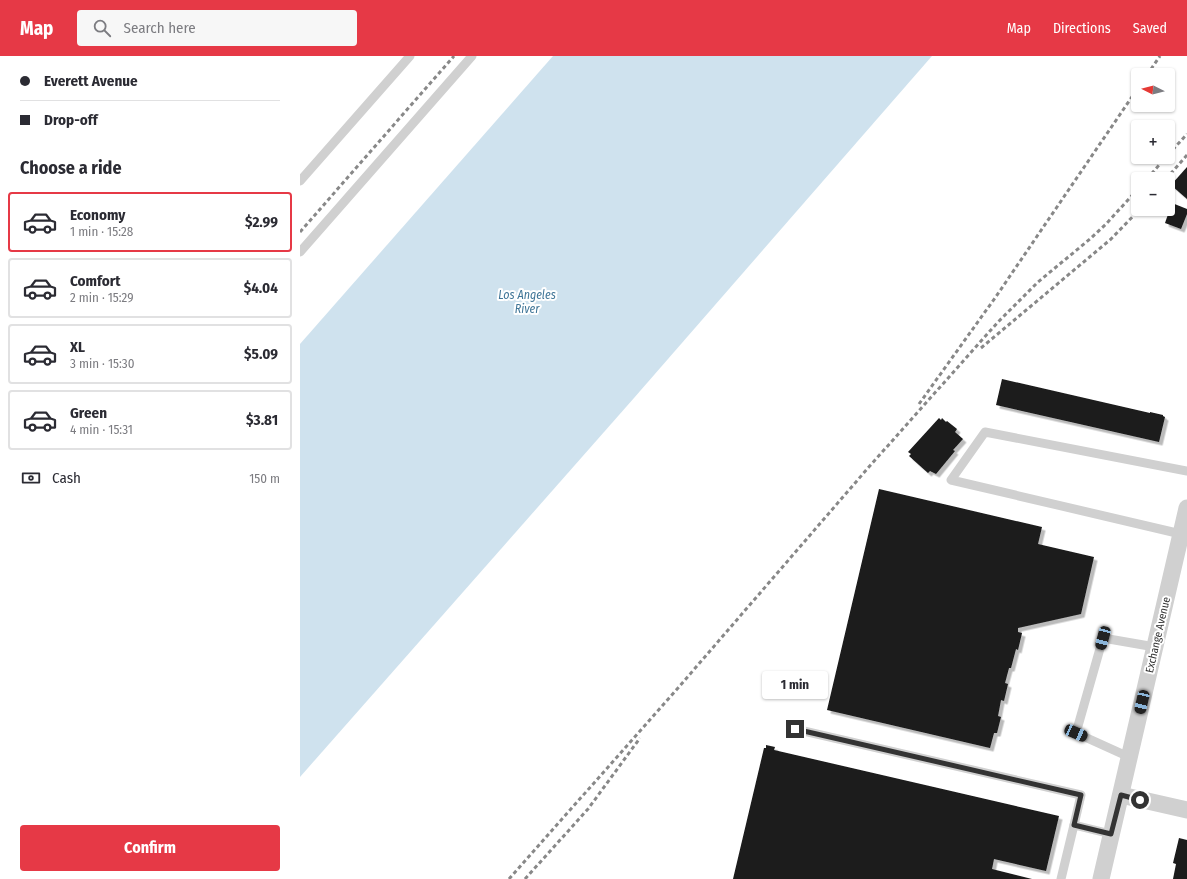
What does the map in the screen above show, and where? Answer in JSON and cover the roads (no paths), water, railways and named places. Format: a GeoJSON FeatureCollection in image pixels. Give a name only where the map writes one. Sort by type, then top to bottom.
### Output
{"type":"FeatureCollection","features":[{"type":"Feature","properties":{"kind":"street","name":"Exchange Avenue"},"geometry":{"type":"LineString","coordinates":[[1101,879],[1187,508]]}},
{"type":"Feature","properties":{"kind":"street"},"geometry":{"type":"LineString","coordinates":[[1121,795],[1187,810]]}},
{"type":"Feature","properties":{"kind":"lane"},"geometry":{"type":"LineString","coordinates":[[300,180],[410,56]]}},
{"type":"Feature","properties":{"kind":"lane"},"geometry":{"type":"LineString","coordinates":[[300,252],[472,56]]}},
{"type":"Feature","properties":{"kind":"lane"},"geometry":{"type":"LineString","coordinates":[[1181,534],[951,480],[985,432],[1187,471]]}},
{"type":"Feature","properties":{"kind":"lane"},"geometry":{"type":"LineString","coordinates":[[1129,757],[1076,733],[1103,638],[1155,647]]}},
{"type":"Feature","properties":{"kind":"lane"},"geometry":{"type":"LineString","coordinates":[[795,729],[1081,795],[1061,879]]}},
{"type":"Feature","properties":{"kind":"lane"},"geometry":{"type":"LineString","coordinates":[[1074,825],[1111,834]]}},
{"type":"Feature","properties":{"kind":"water","name":"Los Angeles River"},"geometry":{"type":"Polygon","coordinates":[[[553,56],[932,56],[634,398],[300,777],[300,344],[553,56]]]}},
{"type":"Feature","properties":{"kind":"railway"},"geometry":{"type":"LineString","coordinates":[[300,232],[454,56]]}},
{"type":"Feature","properties":{"kind":"railway"},"geometry":{"type":"LineString","coordinates":[[1152,68],[1160,56]]}},
{"type":"Feature","properties":{"kind":"railway"},"geometry":{"type":"LineString","coordinates":[[919,404],[995,298],[1131,98]]}},
{"type":"Feature","properties":{"kind":"railway"},"geometry":{"type":"LineString","coordinates":[[1175,147],[1187,134]]}},
{"type":"Feature","properties":{"kind":"railway"},"geometry":{"type":"LineString","coordinates":[[1172,172],[1187,155]]}},
{"type":"Feature","properties":{"kind":"railway"},"geometry":{"type":"LineString","coordinates":[[1153,172],[1160,164]]}},
{"type":"Feature","properties":{"kind":"railway"},"geometry":{"type":"LineString","coordinates":[[509,879],[678,688],[868,468],[998,322],[1038,282],[1106,224],[1131,197]]}},
{"type":"Feature","properties":{"kind":"railway"},"geometry":{"type":"LineString","coordinates":[[981,348],[1111,239],[1133,216]]}},
{"type":"Feature","properties":{"kind":"railway"},"geometry":{"type":"LineString","coordinates":[[525,879],[588,809],[640,738]]}}]}
